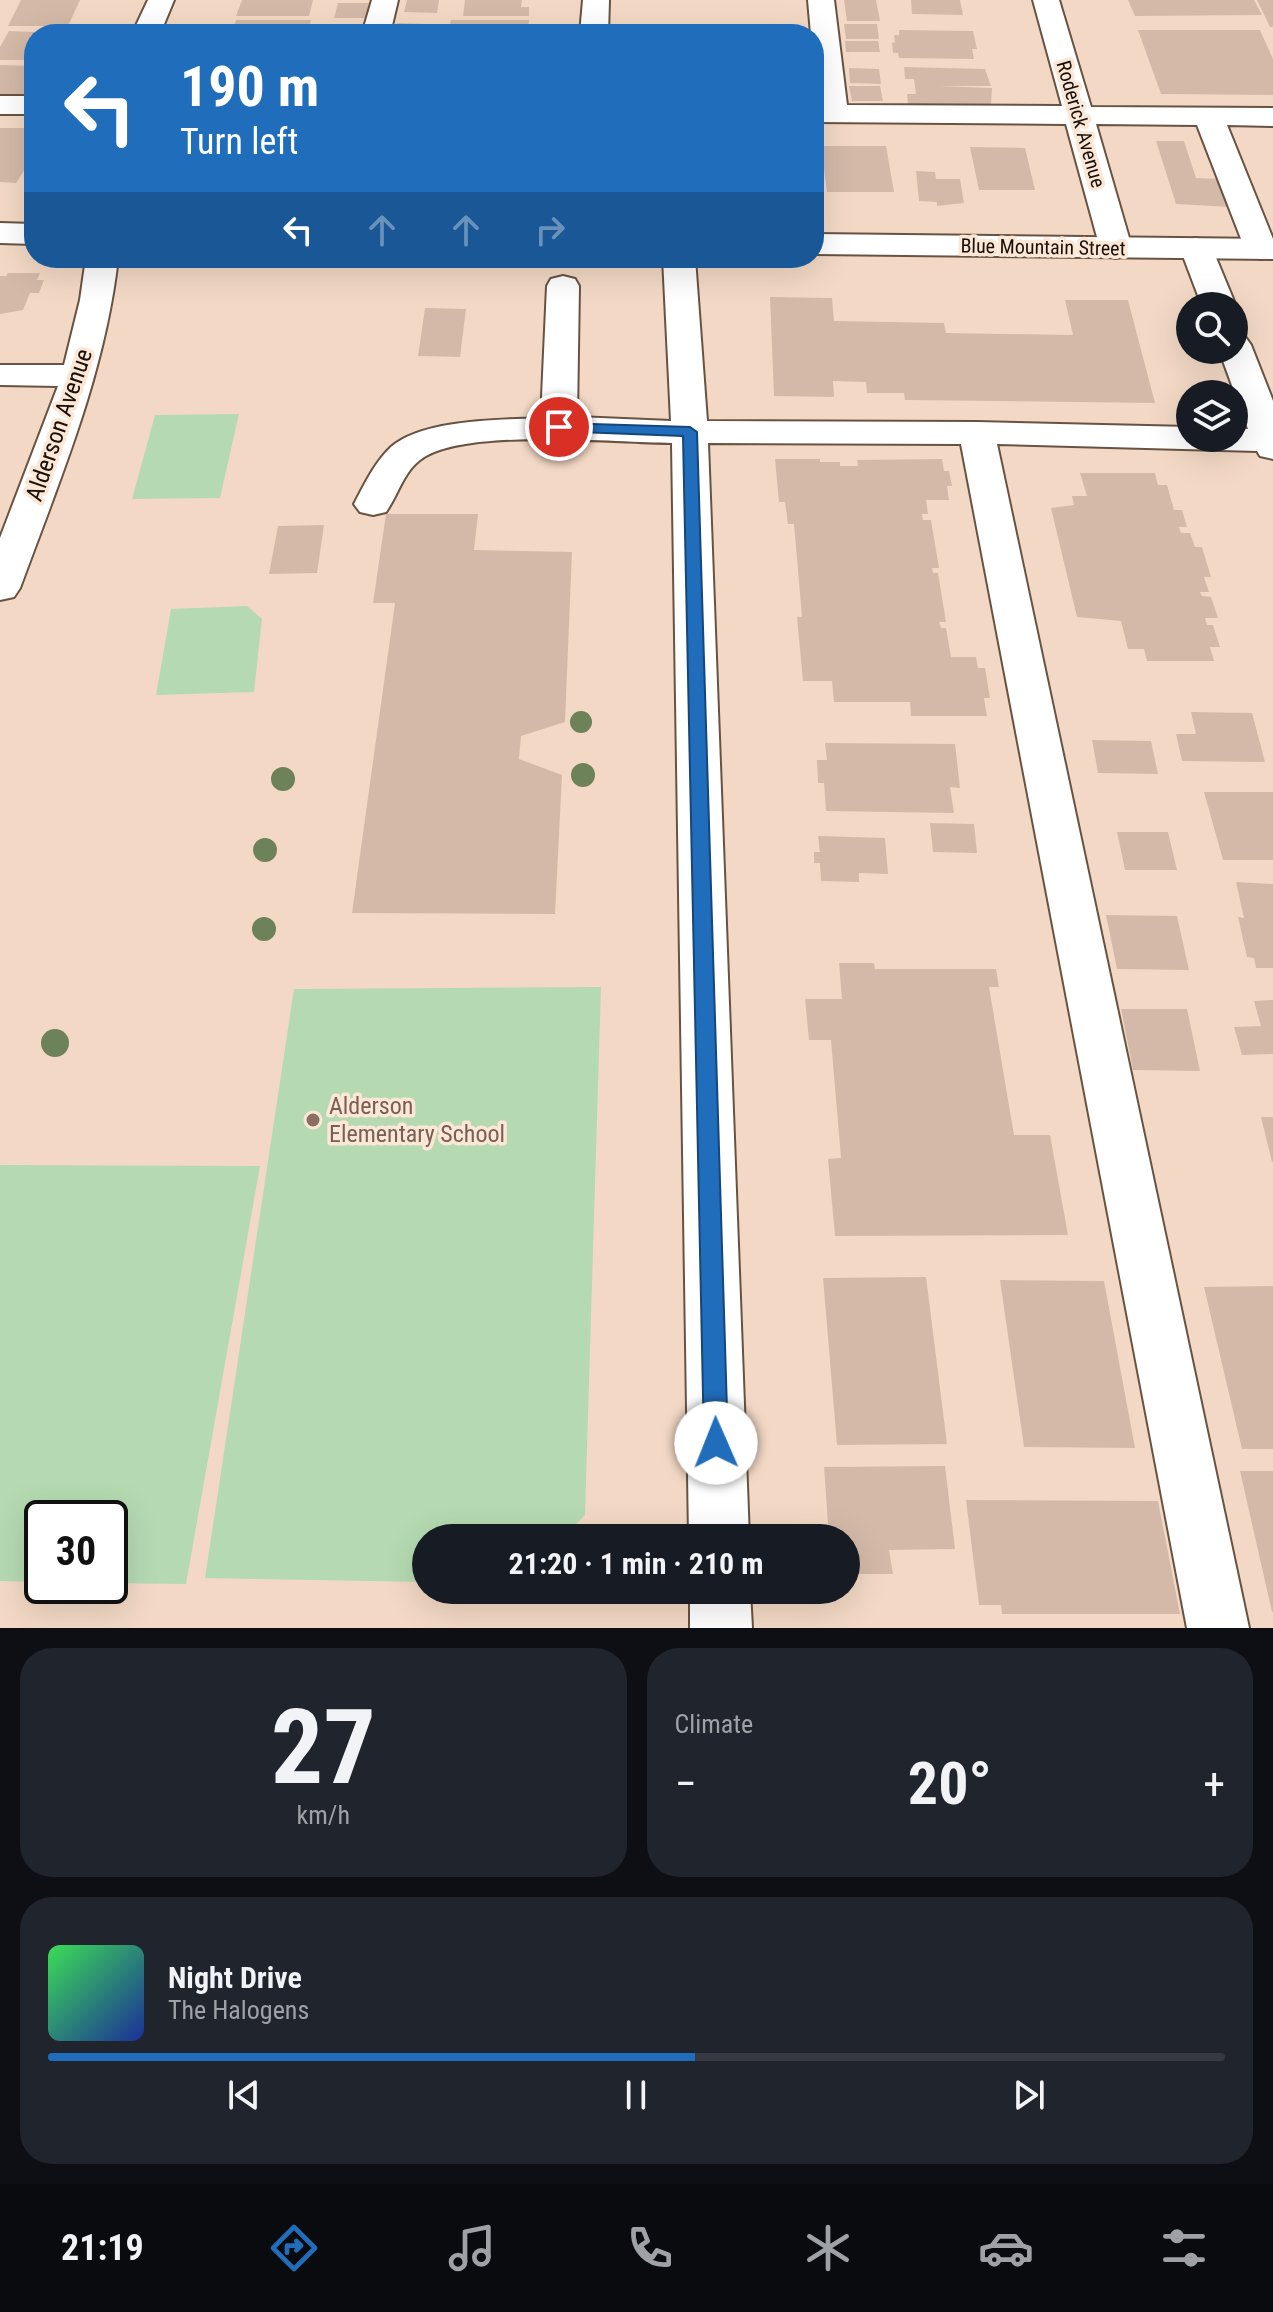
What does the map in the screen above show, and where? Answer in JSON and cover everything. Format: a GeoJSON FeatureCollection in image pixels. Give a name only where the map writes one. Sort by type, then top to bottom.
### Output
{"type":"FeatureCollection","features":[{"type":"Feature","properties":{"kind":"street"},"geometry":{"type":"LineString","coordinates":[[150,24],[161,0]]}},
{"type":"Feature","properties":{"kind":"street"},"geometry":{"type":"LineString","coordinates":[[379,24],[385,0]]}},
{"type":"Feature","properties":{"kind":"street"},"geometry":{"type":"LineString","coordinates":[[595,24],[596,0]]}},
{"type":"Feature","properties":{"kind":"street"},"geometry":{"type":"LineString","coordinates":[[821,0],[821,24]]}},
{"type":"Feature","properties":{"kind":"street","name":"Roderick Avenue"},"geometry":{"type":"LineString","coordinates":[[1046,0],[1116,248]]}},
{"type":"Feature","properties":{"kind":"street"},"geometry":{"type":"LineString","coordinates":[[0,105],[24,105]]}},
{"type":"Feature","properties":{"kind":"street"},"geometry":{"type":"LineString","coordinates":[[824,113],[1273,117]]}},
{"type":"Feature","properties":{"kind":"street"},"geometry":{"type":"LineString","coordinates":[[1209,117],[1267,249]]}},
{"type":"Feature","properties":{"kind":"street"},"geometry":{"type":"LineString","coordinates":[[0,233],[24,234]]}},
{"type":"Feature","properties":{"kind":"street","name":"Blue Mountain Street"},"geometry":{"type":"LineString","coordinates":[[824,244],[1267,249]]}},
{"type":"Feature","properties":{"kind":"street"},"geometry":{"type":"LineString","coordinates":[[1196,248],[1213,292]]}},
{"type":"Feature","properties":{"kind":"street","name":"Alderson Avenue"},"geometry":{"type":"LineString","coordinates":[[0,588],[78,376],[93,324],[101,268]]}},
{"type":"Feature","properties":{"kind":"street"},"geometry":{"type":"LineString","coordinates":[[680,268],[690,432],[719,1524]]}},
{"type":"Feature","properties":{"kind":"street"},"geometry":{"type":"LineString","coordinates":[[559,427],[563,286]]}},
{"type":"Feature","properties":{"kind":"street"},"geometry":{"type":"LineString","coordinates":[[373,504],[385,480],[411,450],[456,436],[559,427],[690,432],[977,433],[1271,444],[1241,364]]}},
{"type":"Feature","properties":{"kind":"street"},"geometry":{"type":"LineString","coordinates":[[0,375],[78,376]]}},
{"type":"Feature","properties":{"kind":"street"},"geometry":{"type":"LineString","coordinates":[[977,433],[1218,1628]]}},
{"type":"Feature","properties":{"kind":"street"},"geometry":{"type":"LineString","coordinates":[[720,1604],[721,1628]]}},
{"type":"Feature","properties":{"kind":"green space"},"geometry":{"type":"Polygon","coordinates":[[[239,414],[220,498],[132,499],[155,415],[239,414]]]}},
{"type":"Feature","properties":{"kind":"green space"},"geometry":{"type":"Polygon","coordinates":[[[247,606],[262,619],[254,692],[156,695],[171,609],[247,606]]]}},
{"type":"Feature","properties":{"kind":"green space"},"geometry":{"type":"Polygon","coordinates":[[[601,987],[585,1515],[576,1524],[412,1524],[412,1582],[205,1578],[294,989],[601,987]]]}},
{"type":"Feature","properties":{"kind":"green space"},"geometry":{"type":"Polygon","coordinates":[[[0,1165],[260,1166],[186,1584],[128,1583],[128,1500],[24,1500],[24,1582],[0,1581],[0,1165]]]}},
{"type":"Feature","properties":{"kind":"building"},"geometry":{"type":"Polygon","coordinates":[[[21,0],[80,0],[69,24],[8,26],[21,0]]]}},
{"type":"Feature","properties":{"kind":"building"},"geometry":{"type":"Polygon","coordinates":[[[242,0],[313,0],[309,16],[236,16],[242,0]]]}},
{"type":"Feature","properties":{"kind":"building"},"geometry":{"type":"Polygon","coordinates":[[[407,0],[439,0],[437,13],[404,12],[407,0]]]}},
{"type":"Feature","properties":{"kind":"building"},"geometry":{"type":"Polygon","coordinates":[[[465,0],[522,0],[521,7],[529,7],[529,16],[463,16],[465,0]]]}},
{"type":"Feature","properties":{"kind":"building"},"geometry":{"type":"Polygon","coordinates":[[[844,0],[876,0],[880,21],[847,21],[844,0]]]}},
{"type":"Feature","properties":{"kind":"building"},"geometry":{"type":"Polygon","coordinates":[[[911,0],[960,0],[963,15],[912,14],[911,0]]]}},
{"type":"Feature","properties":{"kind":"building"},"geometry":{"type":"Polygon","coordinates":[[[1128,0],[1254,0],[1262,15],[1135,16],[1128,0]]]}},
{"type":"Feature","properties":{"kind":"building"},"geometry":{"type":"Polygon","coordinates":[[[1257,0],[1273,0],[1273,27],[1270,27],[1257,0]]]}},
{"type":"Feature","properties":{"kind":"building"},"geometry":{"type":"Polygon","coordinates":[[[338,3],[369,3],[365,18],[334,18],[338,3]]]}},
{"type":"Feature","properties":{"kind":"building"},"geometry":{"type":"Polygon","coordinates":[[[236,20],[311,20],[310,24],[235,24],[236,20]]]}},
{"type":"Feature","properties":{"kind":"building"},"geometry":{"type":"Polygon","coordinates":[[[451,20],[529,20],[528,24],[450,24],[451,20]]]}},
{"type":"Feature","properties":{"kind":"building"},"geometry":{"type":"Polygon","coordinates":[[[844,24],[877,24],[879,39],[846,39],[844,24]]]}},
{"type":"Feature","properties":{"kind":"building"},"geometry":{"type":"Polygon","coordinates":[[[899,30],[973,31],[977,49],[972,49],[974,59],[899,58],[898,53],[893,53],[892,43],[899,30]]]}},
{"type":"Feature","properties":{"kind":"building"},"geometry":{"type":"Polygon","coordinates":[[[1138,30],[1260,30],[1273,59],[1273,95],[1161,94],[1138,30]]]}},
{"type":"Feature","properties":{"kind":"building"},"geometry":{"type":"Polygon","coordinates":[[[9,31],[24,32],[24,60],[0,60],[0,47],[9,31]]]}},
{"type":"Feature","properties":{"kind":"building"},"geometry":{"type":"Polygon","coordinates":[[[845,41],[878,41],[880,52],[846,52],[845,41]]]}},
{"type":"Feature","properties":{"kind":"building"},"geometry":{"type":"Polygon","coordinates":[[[0,65],[24,66],[24,95],[0,95],[0,65]]]}},
{"type":"Feature","properties":{"kind":"building"},"geometry":{"type":"Polygon","coordinates":[[[904,67],[985,69],[991,86],[939,86],[992,88],[991,105],[908,104],[907,94],[916,94],[914,79],[905,79],[904,67]]]}},
{"type":"Feature","properties":{"kind":"building"},"geometry":{"type":"Polygon","coordinates":[[[849,68],[879,69],[881,84],[850,83],[849,68]]]}},
{"type":"Feature","properties":{"kind":"building"},"geometry":{"type":"Polygon","coordinates":[[[849,86],[880,86],[883,101],[852,101],[849,86]]]}},
{"type":"Feature","properties":{"kind":"building"},"geometry":{"type":"Polygon","coordinates":[[[0,128],[24,128],[24,171],[16,183],[0,182],[0,128]]]}},
{"type":"Feature","properties":{"kind":"building"},"geometry":{"type":"Polygon","coordinates":[[[1156,141],[1184,141],[1196,178],[1221,179],[1230,207],[1176,204],[1156,141]]]}},
{"type":"Feature","properties":{"kind":"building"},"geometry":{"type":"Polygon","coordinates":[[[824,146],[886,146],[894,192],[827,192],[824,146]]]}},
{"type":"Feature","properties":{"kind":"building"},"geometry":{"type":"Polygon","coordinates":[[[970,147],[1025,148],[1035,190],[979,190],[970,147]]]}},
{"type":"Feature","properties":{"kind":"building"},"geometry":{"type":"Polygon","coordinates":[[[916,171],[935,172],[936,179],[960,179],[964,203],[937,206],[937,202],[919,201],[916,171]]]}},
{"type":"Feature","properties":{"kind":"building"},"geometry":{"type":"Polygon","coordinates":[[[40,273],[37,280],[44,280],[39,293],[30,293],[23,310],[0,314],[0,276],[40,273]]]}},
{"type":"Feature","properties":{"kind":"building"},"geometry":{"type":"Polygon","coordinates":[[[770,297],[832,298],[834,321],[944,323],[946,333],[1073,335],[1065,300],[1128,300],[1155,403],[905,400],[904,393],[867,393],[866,382],[833,381],[834,397],[774,396],[770,297]]]}},
{"type":"Feature","properties":{"kind":"building"},"geometry":{"type":"Polygon","coordinates":[[[425,308],[466,309],[460,357],[418,356],[425,308]]]}},
{"type":"Feature","properties":{"kind":"building"},"geometry":{"type":"Polygon","coordinates":[[[775,459],[820,459],[820,462],[840,462],[840,466],[858,466],[857,460],[942,459],[952,486],[947,486],[949,500],[926,500],[928,514],[922,514],[923,520],[931,520],[939,568],[932,568],[933,573],[938,573],[946,622],[939,622],[941,628],[946,628],[951,657],[976,657],[978,668],[985,668],[990,698],[984,698],[987,716],[911,716],[910,702],[834,702],[832,681],[803,681],[797,617],[802,617],[794,524],[788,524],[785,502],[779,502],[775,459]]]}},
{"type":"Feature","properties":{"kind":"building"},"geometry":{"type":"Polygon","coordinates":[[[1080,473],[1155,473],[1158,485],[1167,485],[1174,510],[1182,510],[1187,527],[1179,527],[1181,533],[1190,533],[1195,547],[1202,547],[1211,577],[1204,577],[1209,592],[1200,592],[1202,596],[1211,597],[1218,618],[1205,618],[1207,625],[1213,625],[1220,647],[1210,647],[1214,661],[1147,661],[1144,649],[1128,649],[1121,621],[1077,617],[1051,508],[1074,505],[1072,496],[1087,496],[1080,473]]]}},
{"type":"Feature","properties":{"kind":"building"},"geometry":{"type":"Polygon","coordinates":[[[386,514],[478,514],[474,550],[572,552],[565,722],[521,736],[519,759],[562,775],[555,914],[352,913],[395,603],[373,603],[386,514]]]}},
{"type":"Feature","properties":{"kind":"building"},"geometry":{"type":"Polygon","coordinates":[[[324,525],[317,573],[269,574],[278,526],[324,525]]]}},
{"type":"Feature","properties":{"kind":"building"},"geometry":{"type":"Polygon","coordinates":[[[1191,712],[1252,713],[1265,762],[1182,761],[1176,734],[1196,734],[1191,712]]]}},
{"type":"Feature","properties":{"kind":"building"},"geometry":{"type":"Polygon","coordinates":[[[1092,740],[1151,741],[1158,774],[1098,773],[1092,740]]]}},
{"type":"Feature","properties":{"kind":"building"},"geometry":{"type":"Polygon","coordinates":[[[825,743],[955,744],[960,788],[950,787],[954,813],[826,811],[824,783],[818,783],[817,760],[827,760],[825,743]]]}},
{"type":"Feature","properties":{"kind":"building"},"geometry":{"type":"Polygon","coordinates":[[[1204,792],[1273,792],[1273,860],[1223,860],[1204,792]]]}},
{"type":"Feature","properties":{"kind":"building"},"geometry":{"type":"Polygon","coordinates":[[[930,823],[974,824],[977,853],[933,852],[930,823]]]}},
{"type":"Feature","properties":{"kind":"building"},"geometry":{"type":"Polygon","coordinates":[[[1117,832],[1168,832],[1177,870],[1125,870],[1117,832]]]}},
{"type":"Feature","properties":{"kind":"building"},"geometry":{"type":"Polygon","coordinates":[[[818,836],[885,838],[888,874],[859,873],[859,882],[821,881],[820,863],[814,863],[814,852],[820,852],[818,836]]]}},
{"type":"Feature","properties":{"kind":"building"},"geometry":{"type":"Polygon","coordinates":[[[1236,882],[1273,884],[1273,968],[1256,968],[1254,958],[1247,957],[1238,917],[1244,918],[1236,882]]]}},
{"type":"Feature","properties":{"kind":"building"},"geometry":{"type":"Polygon","coordinates":[[[1106,915],[1177,916],[1189,970],[1117,969],[1106,915]]]}},
{"type":"Feature","properties":{"kind":"building"},"geometry":{"type":"Polygon","coordinates":[[[839,963],[874,963],[875,969],[996,969],[999,987],[989,987],[1014,1135],[1050,1135],[1068,1235],[835,1236],[828,1159],[841,1158],[831,1040],[809,1040],[805,999],[842,999],[839,963]]]}},
{"type":"Feature","properties":{"kind":"building"},"geometry":{"type":"Polygon","coordinates":[[[1273,1000],[1273,1054],[1242,1055],[1234,1027],[1261,1026],[1254,1001],[1273,1000]]]}},
{"type":"Feature","properties":{"kind":"building"},"geometry":{"type":"Polygon","coordinates":[[[1121,1009],[1187,1009],[1200,1071],[1133,1070],[1121,1009]]]}},
{"type":"Feature","properties":{"kind":"building"},"geometry":{"type":"Polygon","coordinates":[[[1261,1117],[1273,1117],[1273,1162],[1272,1162],[1261,1117]]]}},
{"type":"Feature","properties":{"kind":"building"},"geometry":{"type":"Polygon","coordinates":[[[926,1277],[947,1444],[837,1445],[823,1278],[926,1277]]]}},
{"type":"Feature","properties":{"kind":"building"},"geometry":{"type":"Polygon","coordinates":[[[1000,1280],[1104,1281],[1135,1448],[1024,1447],[1000,1280]]]}},
{"type":"Feature","properties":{"kind":"building"},"geometry":{"type":"Polygon","coordinates":[[[1273,1286],[1273,1449],[1242,1449],[1204,1287],[1273,1286]]]}},
{"type":"Feature","properties":{"kind":"building"},"geometry":{"type":"Polygon","coordinates":[[[945,1466],[955,1549],[889,1550],[893,1574],[860,1574],[860,1524],[828,1524],[824,1467],[945,1466]]]}},
{"type":"Feature","properties":{"kind":"building"},"geometry":{"type":"Polygon","coordinates":[[[1240,1471],[1273,1471],[1273,1612],[1272,1612],[1240,1471]]]}},
{"type":"Feature","properties":{"kind":"building"},"geometry":{"type":"Polygon","coordinates":[[[966,1500],[1158,1501],[1180,1614],[1002,1614],[1001,1605],[979,1605],[966,1500]]]}},
{"type":"Feature","properties":{"kind":"place","name":"Alderson Elementary School"},"geometry":{"type":"Point","coordinates":[313,1120]}},
{"type":"Feature","properties":{"kind":"route"},"geometry":{"type":"LineString","coordinates":[[559,427],[690,432],[716,1443]]}}]}
